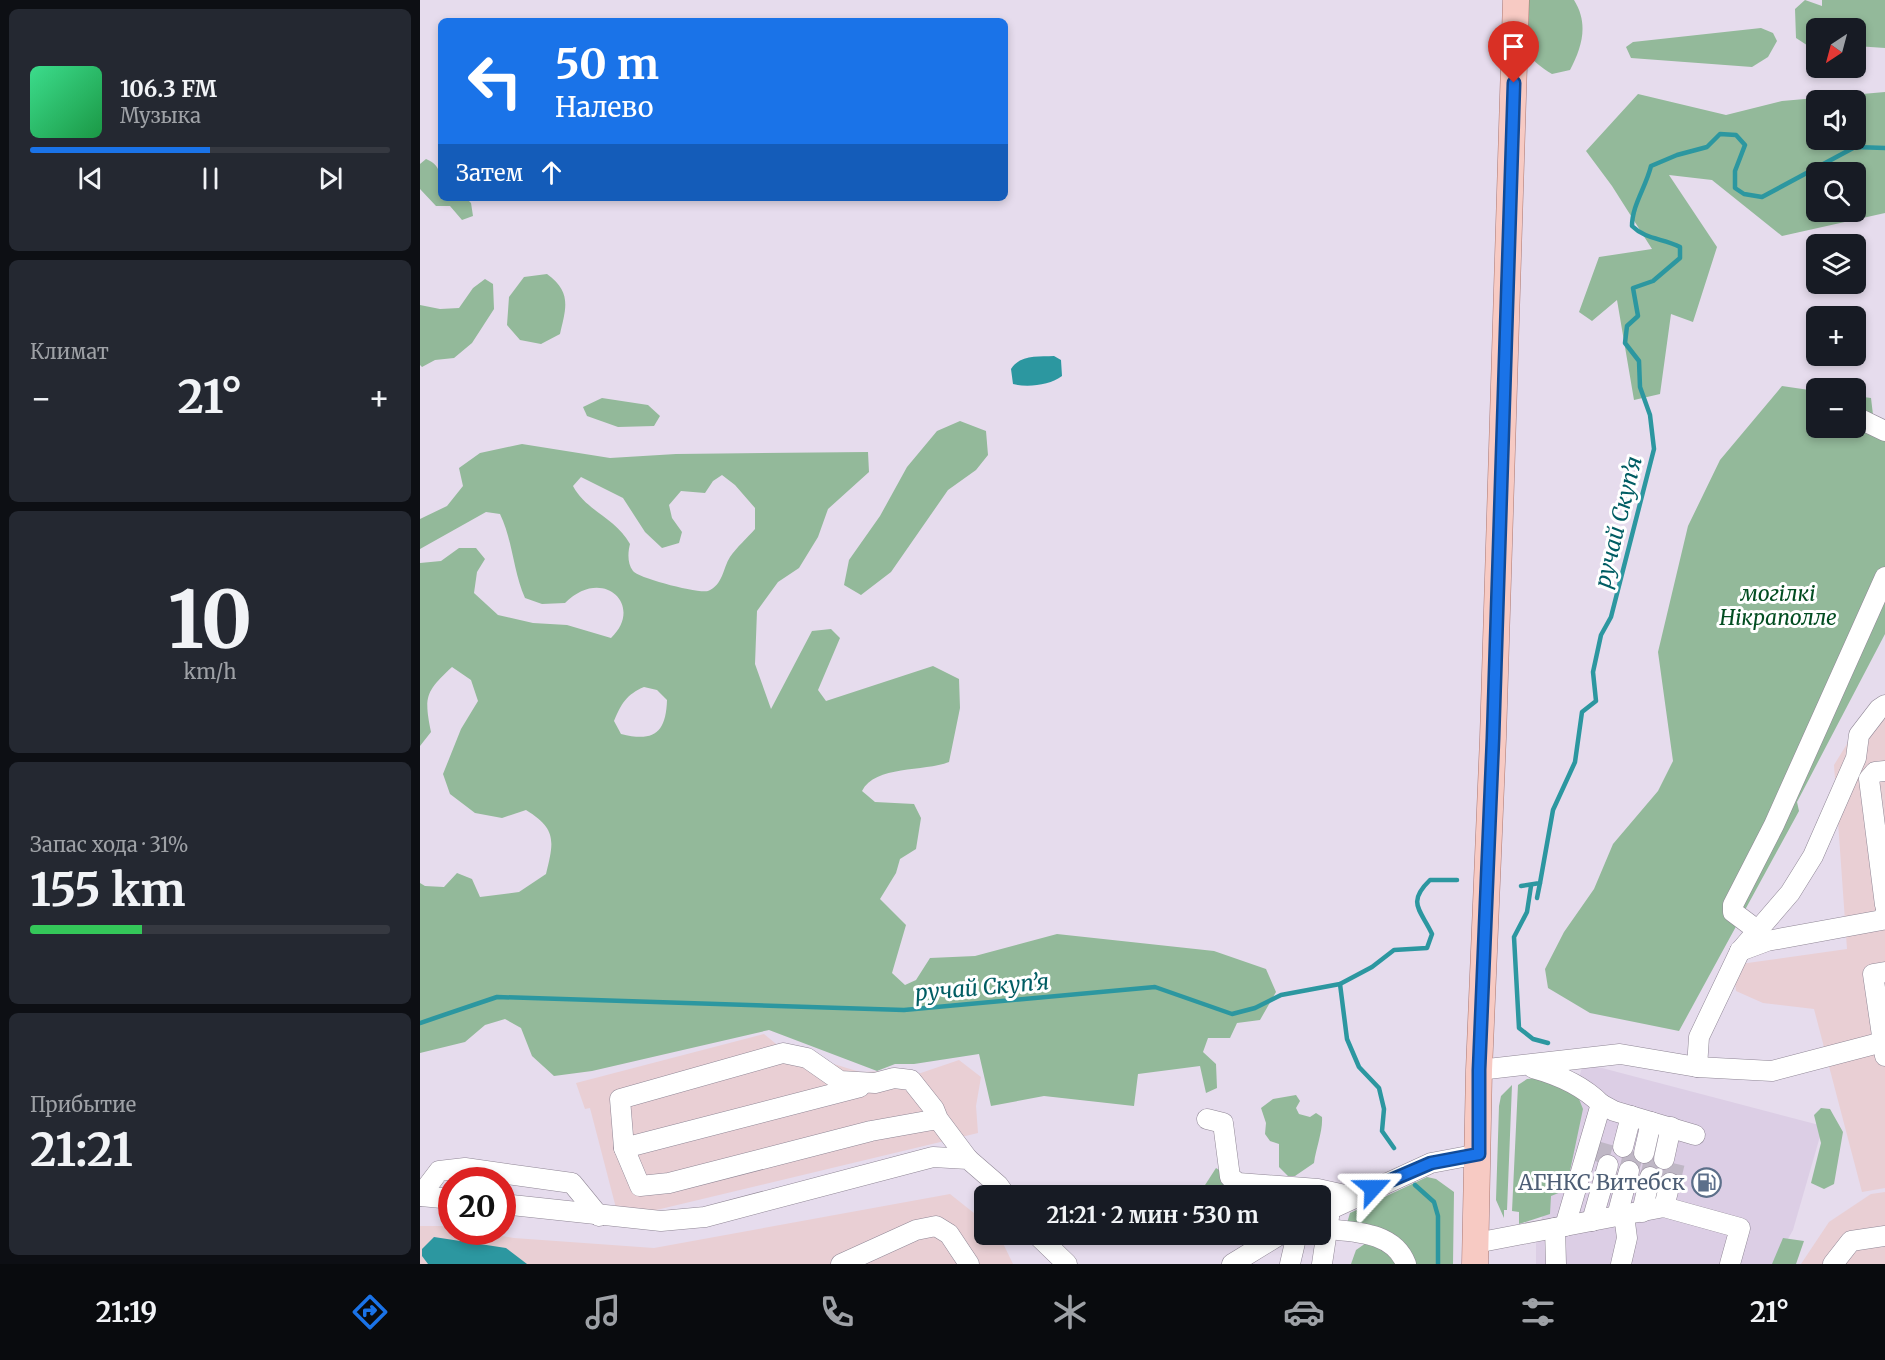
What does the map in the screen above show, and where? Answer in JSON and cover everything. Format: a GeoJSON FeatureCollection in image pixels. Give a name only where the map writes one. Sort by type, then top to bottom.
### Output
{"type":"FeatureCollection","features":[{"type":"Feature","properties":{"kind":"main road"},"geometry":{"type":"LineString","coordinates":[[1476,1253],[1479,1070],[1493,738],[1516,0]]}},
{"type":"Feature","properties":{"kind":"lane"},"geometry":{"type":"LineString","coordinates":[[1866,422],[1885,431]]}},
{"type":"Feature","properties":{"kind":"lane"},"geometry":{"type":"LineString","coordinates":[[1757,930],[1733,912],[1732,905],[1774,825],[1885,577]]}},
{"type":"Feature","properties":{"kind":"lane"},"geometry":{"type":"LineString","coordinates":[[1697,1067],[1699,1037],[1740,951],[1790,893],[1813,856],[1856,758],[1859,735],[1879,709],[1885,705]]}},
{"type":"Feature","properties":{"kind":"lane"},"geometry":{"type":"LineString","coordinates":[[1859,735],[1885,723]]}},
{"type":"Feature","properties":{"kind":"lane"},"geometry":{"type":"LineString","coordinates":[[1740,951],[1767,941],[1884,915],[1880,818],[1869,779],[1880,772],[1856,758]]}},
{"type":"Feature","properties":{"kind":"lane"},"geometry":{"type":"LineString","coordinates":[[1479,1070],[1620,1054],[1697,1067],[1772,1071],[1883,1037],[1873,974],[1885,972]]}},
{"type":"Feature","properties":{"kind":"lane"},"geometry":{"type":"LineString","coordinates":[[875,1083],[840,1081],[807,1058],[783,1053],[620,1099],[624,1148],[640,1186],[659,1184],[871,1131],[938,1119]]}},
{"type":"Feature","properties":{"kind":"lane"},"geometry":{"type":"LineString","coordinates":[[1528,1066],[1553,1073],[1647,1120]]}},
{"type":"Feature","properties":{"kind":"lane"},"geometry":{"type":"LineString","coordinates":[[624,1148],[894,1078],[911,1080],[934,1109],[938,1119],[968,1160],[998,1185]]}},
{"type":"Feature","properties":{"kind":"lane"},"geometry":{"type":"LineString","coordinates":[[1207,1119],[1224,1123],[1230,1177],[1238,1184],[1318,1189],[1354,1197]]}},
{"type":"Feature","properties":{"kind":"lane"},"geometry":{"type":"LineString","coordinates":[[1639,1152],[1647,1120]]}},
{"type":"Feature","properties":{"kind":"lane"},"geometry":{"type":"LineString","coordinates":[[1639,1152],[1647,1120]]}},
{"type":"Feature","properties":{"kind":"lane"},"geometry":{"type":"LineString","coordinates":[[1639,1152],[1647,1120]]}},
{"type":"Feature","properties":{"kind":"lane"},"geometry":{"type":"LineString","coordinates":[[1611,1217],[1647,1120]]}},
{"type":"Feature","properties":{"kind":"lane"},"geometry":{"type":"LineString","coordinates":[[1331,1213],[1354,1197],[1431,1163],[1479,1154]]}},
{"type":"Feature","properties":{"kind":"lane"},"geometry":{"type":"LineString","coordinates":[[516,1206],[661,1221],[705,1217],[933,1157],[968,1160]]}},
{"type":"Feature","properties":{"kind":"lane"},"geometry":{"type":"LineString","coordinates":[[420,1196],[439,1171],[465,1168],[572,1183],[599,1216]]}},
{"type":"Feature","properties":{"kind":"lane"},"geometry":{"type":"LineString","coordinates":[[1556,1264],[1611,1217],[1634,1173],[1611,1217]]}},
{"type":"Feature","properties":{"kind":"lane"},"geometry":{"type":"LineString","coordinates":[[420,1196],[438,1198]]}},
{"type":"Feature","properties":{"kind":"lane"},"geometry":{"type":"LineString","coordinates":[[1611,1217],[1626,1238],[1621,1264]]}},
{"type":"Feature","properties":{"kind":"lane"},"geometry":{"type":"LineString","coordinates":[[1476,1253],[1611,1217],[1740,1228],[1730,1264]]}},
{"type":"Feature","properties":{"kind":"lane"},"geometry":{"type":"LineString","coordinates":[[1331,1219],[1393,1245],[1403,1256],[1406,1264]]}},
{"type":"Feature","properties":{"kind":"lane"},"geometry":{"type":"LineString","coordinates":[[841,1264],[916,1230],[936,1226],[949,1234],[969,1264]]}},
{"type":"Feature","properties":{"kind":"lane"},"geometry":{"type":"LineString","coordinates":[[1833,1264],[1851,1241],[1885,1236]]}},
{"type":"Feature","properties":{"kind":"lane"},"geometry":{"type":"LineString","coordinates":[[1047,1245],[1067,1264]]}},
{"type":"Feature","properties":{"kind":"lane"},"geometry":{"type":"LineString","coordinates":[[1241,1261],[1265,1245]]}},
{"type":"Feature","properties":{"kind":"lane"},"geometry":{"type":"LineString","coordinates":[[1290,1264],[1294,1245]]}},
{"type":"Feature","properties":{"kind":"lane"},"geometry":{"type":"LineString","coordinates":[[1323,1263],[1324,1245]]}},
{"type":"Feature","properties":{"kind":"shaded area"},"geometry":{"type":"Polygon","coordinates":[[[1885,698],[1885,1188],[1862,1192],[1814,1009],[1763,1003],[1736,991],[1733,965],[1847,949],[1834,765],[1874,700],[1885,698]]]}},
{"type":"Feature","properties":{"kind":"shaded area"},"geometry":{"type":"Polygon","coordinates":[[[764,1034],[781,1048],[860,1072],[890,1071],[912,1076],[959,1060],[981,1077],[976,1106],[978,1133],[648,1212],[616,1208],[590,1108],[585,1109],[576,1083],[764,1034]]]}},
{"type":"Feature","properties":{"kind":"shaded area"},"geometry":{"type":"Polygon","coordinates":[[[1583,1063],[1823,1126],[1793,1230],[1774,1264],[1536,1264],[1536,1240],[1583,1063]]]}},
{"type":"Feature","properties":{"kind":"shaded area"},"geometry":{"type":"Polygon","coordinates":[[[1885,1192],[1885,1264],[1801,1264],[1829,1222],[1871,1194],[1885,1192]]]}},
{"type":"Feature","properties":{"kind":"shaded area"},"geometry":{"type":"Polygon","coordinates":[[[950,1194],[974,1213],[974,1245],[1004,1245],[1013,1264],[420,1264],[420,1226],[438,1226],[438,1245],[516,1245],[516,1238],[654,1248],[950,1194]]]}},
{"type":"Feature","properties":{"kind":"green space"},"geometry":{"type":"Polygon","coordinates":[[[1527,0],[1574,0],[1579,9],[1582,35],[1578,53],[1570,70],[1552,74],[1540,66],[1527,51],[1524,34],[1527,0]]]}},
{"type":"Feature","properties":{"kind":"green space"},"geometry":{"type":"Polygon","coordinates":[[[1805,0],[1822,6],[1822,0],[1885,0],[1885,48],[1866,47],[1866,18],[1806,18],[1806,44],[1796,38],[1795,9],[1805,0]]]}},
{"type":"Feature","properties":{"kind":"green space"},"geometry":{"type":"Polygon","coordinates":[[[1761,28],[1773,33],[1777,41],[1768,57],[1752,67],[1631,58],[1626,47],[1633,42],[1761,28]]]}},
{"type":"Feature","properties":{"kind":"green space"},"geometry":{"type":"Polygon","coordinates":[[[1885,92],[1885,213],[1866,217],[1866,162],[1806,162],[1806,222],[1845,222],[1782,236],[1712,180],[1669,175],[1717,247],[1693,322],[1671,314],[1660,394],[1634,400],[1617,300],[1592,321],[1579,312],[1599,257],[1652,249],[1612,186],[1586,151],[1638,94],[1726,115],[1782,101],[1806,99],[1806,150],[1866,150],[1866,94],[1885,92]]]}},
{"type":"Feature","properties":{"kind":"green space"},"geometry":{"type":"Polygon","coordinates":[[[426,159],[438,169],[438,201],[469,201],[473,216],[462,220],[450,206],[436,206],[420,189],[420,164],[426,159]]]}},
{"type":"Feature","properties":{"kind":"green space"},"geometry":{"type":"Polygon","coordinates":[[[547,274],[564,294],[565,308],[560,334],[541,344],[520,340],[507,325],[509,297],[524,277],[547,274]]]}},
{"type":"Feature","properties":{"kind":"green space"},"geometry":{"type":"Polygon","coordinates":[[[485,279],[493,284],[494,309],[472,343],[454,358],[435,360],[422,367],[420,365],[420,305],[440,309],[459,308],[473,288],[485,279]]]}},
{"type":"Feature","properties":{"kind":"green space","name":"могілкі Нікраполле"},"geometry":{"type":"Polygon","coordinates":[[[1782,386],[1806,390],[1806,438],[1866,438],[1866,397],[1871,398],[1873,415],[1885,421],[1885,634],[1797,802],[1799,811],[1679,1031],[1590,1013],[1548,988],[1545,969],[1564,932],[1594,889],[1613,844],[1658,791],[1673,761],[1658,652],[1688,526],[1720,460],[1782,386]]]}},
{"type":"Feature","properties":{"kind":"green space"},"geometry":{"type":"Polygon","coordinates":[[[602,398],[648,405],[660,416],[654,426],[618,427],[587,416],[583,407],[602,398]]]}},
{"type":"Feature","properties":{"kind":"green space"},"geometry":{"type":"Polygon","coordinates":[[[960,421],[986,431],[988,455],[976,470],[948,490],[891,572],[861,595],[844,585],[849,560],[880,516],[907,467],[937,431],[960,421]]]}},
{"type":"Feature","properties":{"kind":"green space"},"geometry":{"type":"Polygon","coordinates":[[[522,444],[610,458],[676,454],[868,452],[869,472],[828,509],[818,537],[799,568],[778,582],[757,611],[755,664],[771,709],[812,631],[831,629],[840,638],[818,690],[826,701],[933,666],[959,679],[960,708],[949,762],[889,773],[868,783],[862,791],[875,802],[914,804],[921,818],[916,849],[900,859],[896,873],[880,899],[906,925],[892,973],[905,985],[916,980],[930,958],[975,956],[1057,934],[1214,951],[1266,969],[1276,992],[1260,1020],[1237,1023],[1230,1038],[1208,1038],[1203,1052],[1216,1064],[1217,1088],[1206,1093],[1200,1066],[1138,1074],[1134,1106],[1044,1096],[991,1106],[979,1054],[914,1064],[895,1064],[877,1071],[769,1030],[592,1071],[554,1076],[532,1056],[521,1028],[505,1019],[485,1025],[465,1042],[420,1053],[420,883],[425,886],[444,887],[457,873],[472,879],[480,897],[519,892],[546,874],[551,853],[551,837],[543,823],[526,810],[502,818],[475,813],[450,794],[443,774],[461,729],[478,701],[471,680],[452,667],[436,683],[429,696],[427,703],[431,732],[420,746],[420,563],[441,561],[459,548],[476,548],[485,559],[477,572],[474,593],[498,615],[533,623],[567,625],[611,638],[620,626],[624,614],[615,594],[605,589],[593,588],[579,592],[565,603],[542,604],[525,598],[500,514],[486,512],[420,549],[420,519],[447,506],[463,486],[459,468],[480,453],[522,444]],[[722,475],[713,481],[705,493],[681,491],[669,505],[672,518],[682,532],[679,543],[662,548],[645,532],[623,498],[581,477],[573,486],[585,502],[624,535],[630,544],[628,554],[633,571],[646,578],[669,585],[708,591],[717,585],[730,557],[755,529],[755,508],[735,485],[722,475]],[[644,687],[629,696],[619,710],[614,721],[621,734],[649,736],[656,733],[664,721],[667,700],[657,690],[644,687]]]}},
{"type":"Feature","properties":{"kind":"green space"},"geometry":{"type":"Polygon","coordinates":[[[1537,1078],[1577,1094],[1583,1109],[1566,1190],[1551,1196],[1550,1214],[1519,1224],[1519,1212],[1512,1211],[1518,1085],[1527,1079],[1537,1078]]]}},
{"type":"Feature","properties":{"kind":"green space"},"geometry":{"type":"Polygon","coordinates":[[[1512,1085],[1507,1210],[1504,1210],[1504,1218],[1496,1200],[1499,1106],[1501,1096],[1512,1085]]]}},
{"type":"Feature","properties":{"kind":"green space"},"geometry":{"type":"Polygon","coordinates":[[[1296,1095],[1300,1101],[1296,1108],[1299,1114],[1310,1117],[1316,1113],[1322,1117],[1322,1122],[1314,1163],[1295,1176],[1288,1176],[1279,1167],[1279,1144],[1270,1141],[1265,1134],[1266,1123],[1261,1108],[1273,1099],[1296,1095]]]}},
{"type":"Feature","properties":{"kind":"green space"},"geometry":{"type":"Polygon","coordinates":[[[1821,1108],[1830,1109],[1843,1132],[1834,1184],[1824,1189],[1811,1183],[1821,1143],[1814,1115],[1821,1108]]]}},
{"type":"Feature","properties":{"kind":"green space"},"geometry":{"type":"Polygon","coordinates":[[[1216,1168],[1225,1174],[1226,1185],[1205,1185],[1216,1168]]]}},
{"type":"Feature","properties":{"kind":"green space"},"geometry":{"type":"Polygon","coordinates":[[[1427,1177],[1436,1179],[1454,1192],[1453,1264],[1415,1264],[1413,1256],[1406,1248],[1347,1223],[1350,1213],[1427,1177]]]}},
{"type":"Feature","properties":{"kind":"green space"},"geometry":{"type":"Polygon","coordinates":[[[1783,1238],[1804,1241],[1796,1264],[1772,1264],[1783,1238]]]}},
{"type":"Feature","properties":{"kind":"green space"},"geometry":{"type":"Polygon","coordinates":[[[1366,1243],[1383,1248],[1400,1264],[1351,1264],[1356,1250],[1366,1243]]]}},
{"type":"Feature","properties":{"kind":"water"},"geometry":{"type":"Polygon","coordinates":[[[1054,356],[1061,360],[1062,376],[1039,385],[1013,384],[1011,369],[1015,364],[1030,357],[1054,356]]]}},
{"type":"Feature","properties":{"kind":"water"},"geometry":{"type":"Polygon","coordinates":[[[434,1237],[438,1238],[438,1245],[486,1245],[506,1248],[527,1264],[428,1264],[422,1256],[422,1249],[434,1237]]]}},
{"type":"Feature","properties":{"kind":"waterway","name":"ручай Скупʼя"},"geometry":{"type":"LineString","coordinates":[[1521,886],[1540,883],[1553,810],[1575,762],[1582,712],[1596,701],[1593,672],[1601,635],[1611,617],[1654,449],[1650,415],[1640,387],[1639,361],[1625,343],[1627,326],[1638,316],[1633,288],[1653,281],[1680,258],[1680,247],[1643,234],[1632,226],[1634,211],[1651,166],[1677,155],[1707,147],[1720,134],[1736,135],[1745,145],[1735,171],[1735,188],[1744,194],[1762,197],[1855,147],[1885,148]]}},
{"type":"Feature","properties":{"kind":"waterway","name":"ручай Скупʼя"},"geometry":{"type":"LineString","coordinates":[[420,1023],[497,997],[904,1010],[1155,987],[1232,1014],[1255,1008],[1281,995],[1340,984],[1372,967],[1394,950],[1427,948],[1432,934],[1418,907],[1419,895],[1430,880],[1457,880]]}},
{"type":"Feature","properties":{"kind":"waterway"},"geometry":{"type":"LineString","coordinates":[[1537,898],[1540,883]]}},
{"type":"Feature","properties":{"kind":"waterway"},"geometry":{"type":"LineString","coordinates":[[1531,886],[1527,912],[1514,937],[1519,1028],[1533,1039],[1548,1043]]}},
{"type":"Feature","properties":{"kind":"waterway"},"geometry":{"type":"LineString","coordinates":[[1340,984],[1347,1039],[1359,1067],[1379,1088],[1384,1109],[1382,1131],[1394,1148]]}},
{"type":"Feature","properties":{"kind":"waterway"},"geometry":{"type":"LineString","coordinates":[[1415,1185],[1434,1202],[1438,1216],[1438,1264]]}},
{"type":"Feature","properties":{"kind":"tunnel"},"geometry":{"type":"LineString","coordinates":[[1598,1162],[1604,1141]]}},
{"type":"Feature","properties":{"kind":"tunnel"},"geometry":{"type":"LineString","coordinates":[[1629,1171],[1634,1150]]}},
{"type":"Feature","properties":{"kind":"tunnel"},"geometry":{"type":"LineString","coordinates":[[1650,1177],[1655,1156]]}},
{"type":"Feature","properties":{"kind":"tunnel"},"geometry":{"type":"LineString","coordinates":[[1670,1183],[1675,1162]]}},
{"type":"Feature","properties":{"kind":"place","name":"АГНКС Витебск"},"geometry":{"type":"Point","coordinates":[1706,1182]}},
{"type":"Feature","properties":{"kind":"route"},"geometry":{"type":"LineString","coordinates":[[1373,1188],[1431,1163],[1479,1154],[1479,1070],[1493,738],[1514,83]]}}]}
